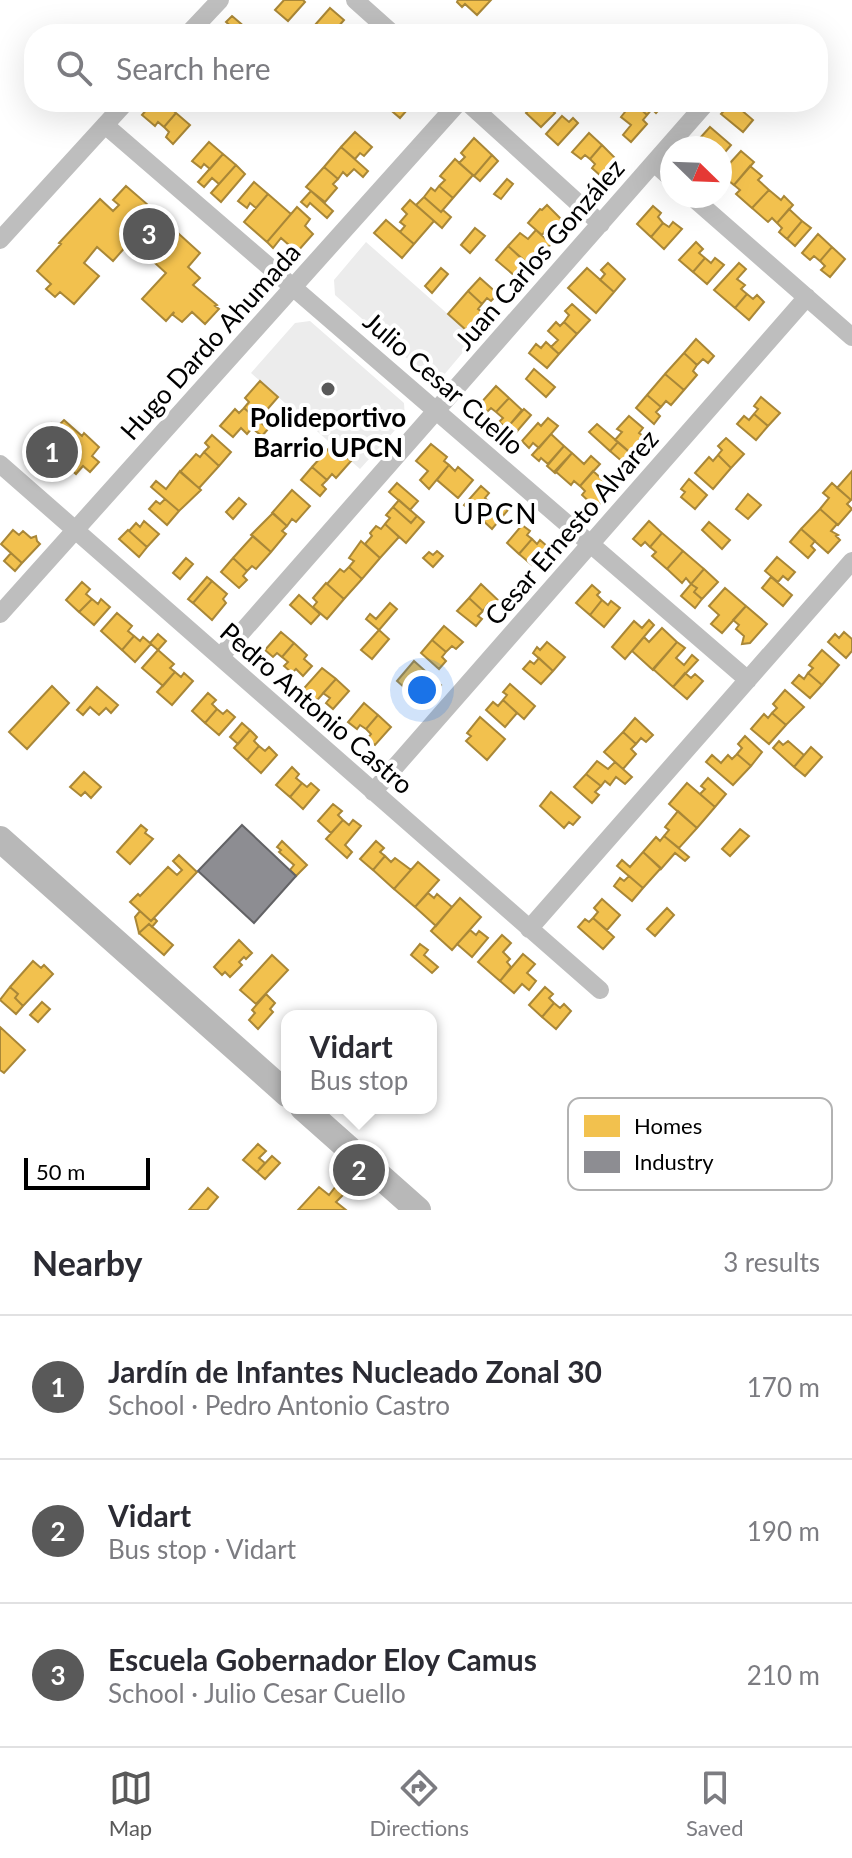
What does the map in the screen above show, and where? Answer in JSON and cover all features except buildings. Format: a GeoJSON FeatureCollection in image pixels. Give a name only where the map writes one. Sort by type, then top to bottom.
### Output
{"type":"FeatureCollection","features":[{"type":"Feature","properties":{"kind":"street"},"geometry":{"type":"LineString","coordinates":[[197,24],[220,0]]}},
{"type":"Feature","properties":{"kind":"street"},"geometry":{"type":"LineString","coordinates":[[355,0],[382,24]]}},
{"type":"Feature","properties":{"kind":"street"},"geometry":{"type":"LineString","coordinates":[[0,240],[117,112]]}},
{"type":"Feature","properties":{"kind":"street","name":"Hugo Dardo Ahumada"},"geometry":{"type":"LineString","coordinates":[[0,614],[450,112]]}},
{"type":"Feature","properties":{"kind":"street"},"geometry":{"type":"LineString","coordinates":[[478,112],[601,224]]}},
{"type":"Feature","properties":{"kind":"street","name":"Juan Carlos González"},"geometry":{"type":"LineString","coordinates":[[220,657],[698,112]]}},
{"type":"Feature","properties":{"kind":"street","name":"Julio Cesar Cuello"},"geometry":{"type":"LineString","coordinates":[[105,125],[748,680]]}},
{"type":"Feature","properties":{"kind":"street"},"geometry":{"type":"LineString","coordinates":[[654,163],[660,168]]}},
{"type":"Feature","properties":{"kind":"street"},"geometry":{"type":"LineString","coordinates":[[705,208],[852,337]]}},
{"type":"Feature","properties":{"kind":"street","name":"Cesar Ernesto Alvarez"},"geometry":{"type":"LineString","coordinates":[[373,792],[807,297]]}},
{"type":"Feature","properties":{"kind":"street","name":"Pedro Antonio Castro"},"geometry":{"type":"LineString","coordinates":[[0,464],[600,990]]}},
{"type":"Feature","properties":{"kind":"street"},"geometry":{"type":"LineString","coordinates":[[529,929],[852,561]]}},
{"type":"Feature","properties":{"kind":"street"},"geometry":{"type":"LineString","coordinates":[[0,839],[281,1089]]}},
{"type":"Feature","properties":{"kind":"street"},"geometry":{"type":"LineString","coordinates":[[310,1114],[418,1210]]}},
{"type":"Feature","properties":{"kind":"shaded area"},"geometry":{"type":"Polygon","coordinates":[[[366,242],[475,338],[443,376],[428,377],[335,295],[334,280],[366,242]]]}},
{"type":"Feature","properties":{"kind":"shaded area","name":"Polideportivo Barrio UPCN"},"geometry":{"type":"Polygon","coordinates":[[[310,321],[404,403],[405,419],[360,469],[251,373],[295,323],[310,321]]]}},
{"type":"Feature","properties":{"kind":"place","name":"Escuela Gobernador Eloy Camus"},"geometry":{"type":"Point","coordinates":[149,234]}},
{"type":"Feature","properties":{"kind":"place","name":"Polideportivo Barrio UPCN"},"geometry":{"type":"Point","coordinates":[328,389]}},
{"type":"Feature","properties":{"kind":"place","name":"Jardín de Infantes Nucleado Zonal 30"},"geometry":{"type":"Point","coordinates":[52,452]}},
{"type":"Feature","properties":{"kind":"place","name":"Vidart"},"geometry":{"type":"Point","coordinates":[359,1170]}},
{"type":"Feature","properties":{"kind":"district","name":"UPCN"},"geometry":{"type":"Point","coordinates":[496,513]}}]}
